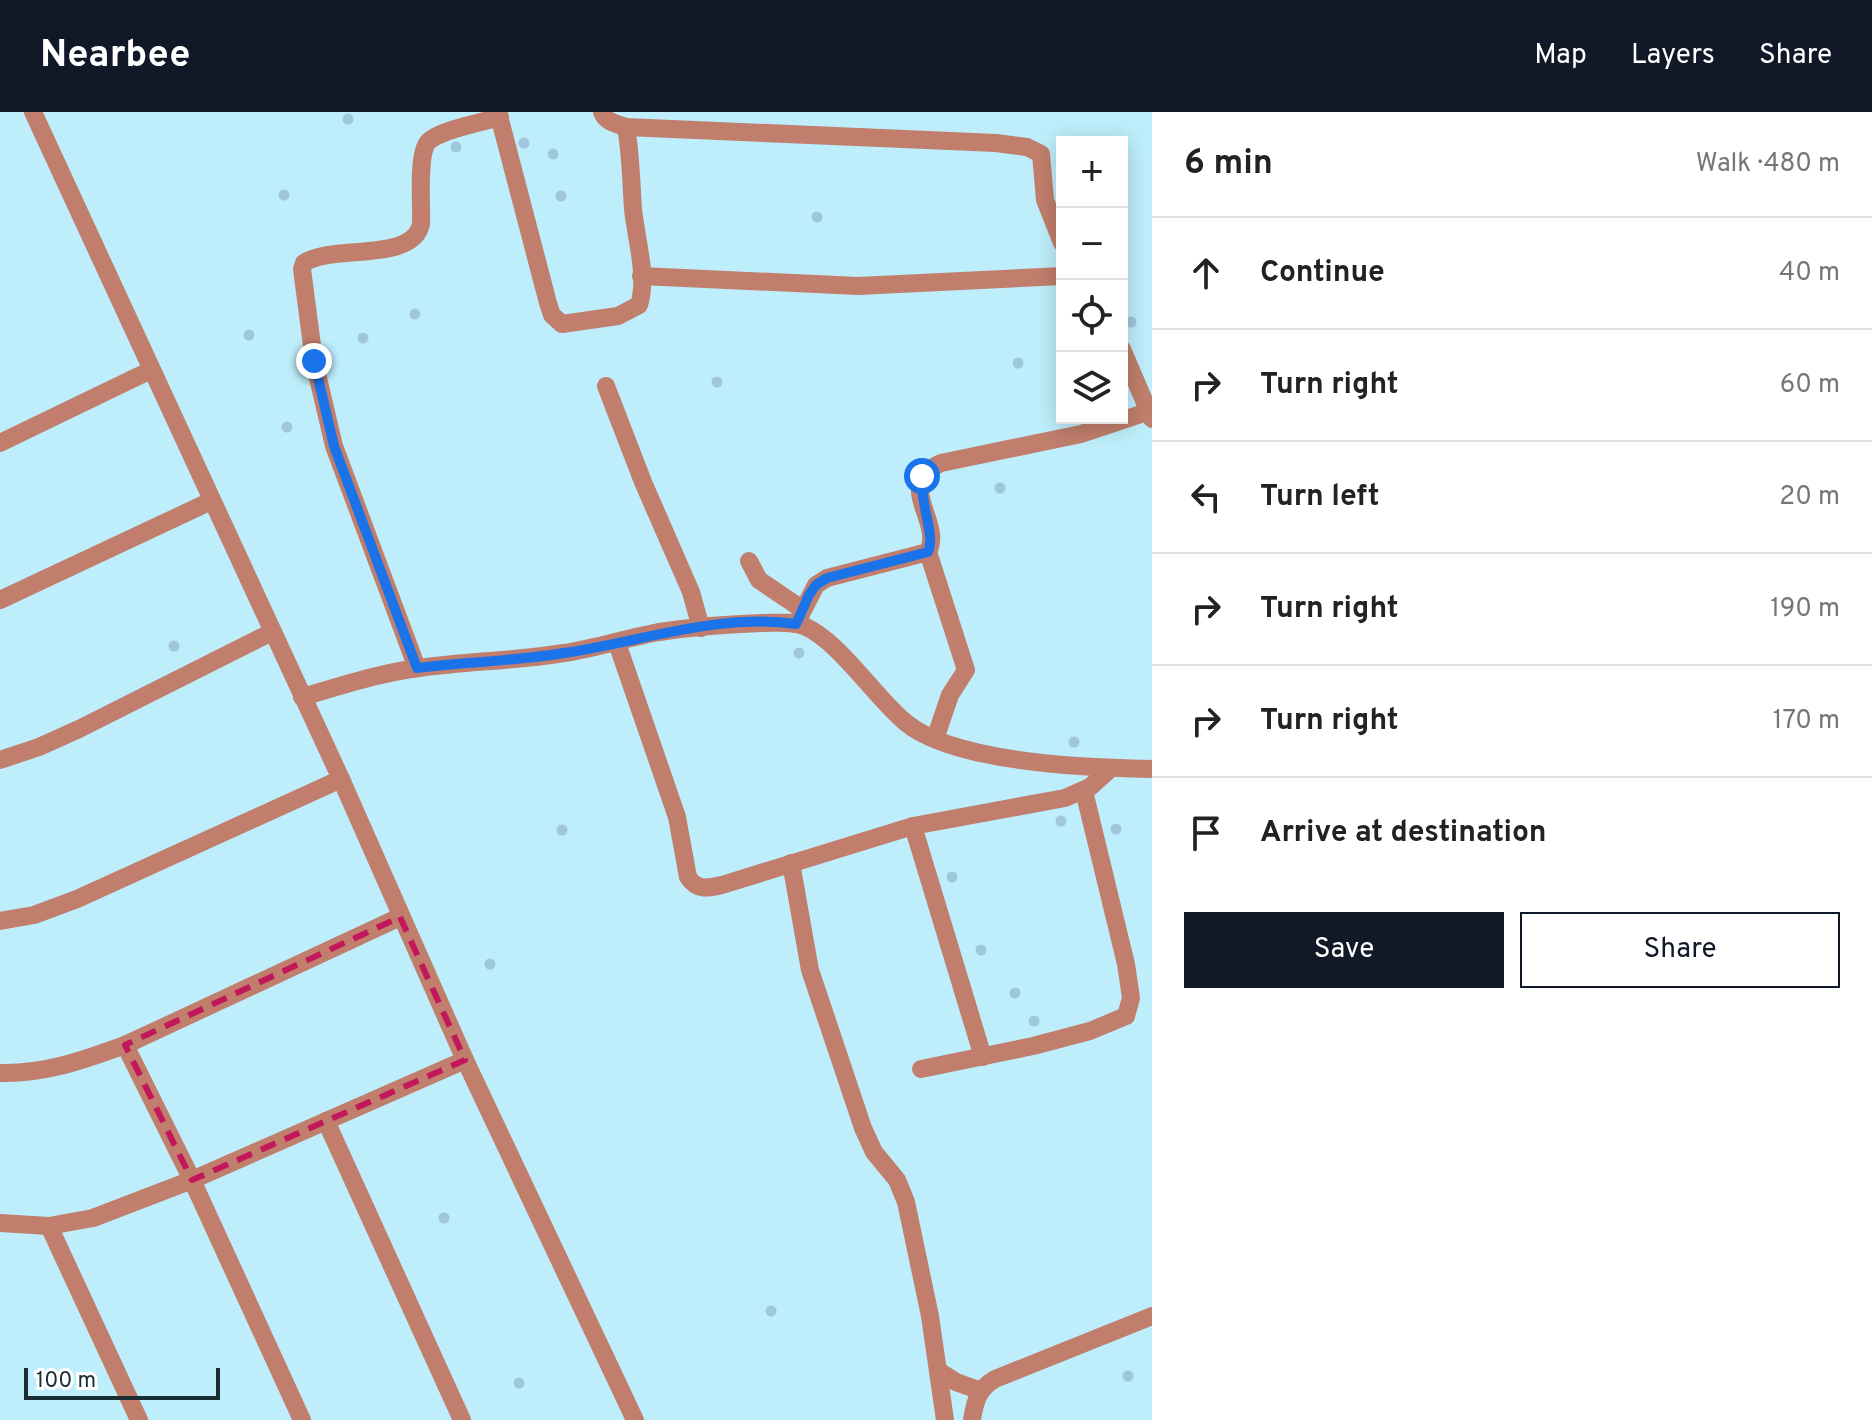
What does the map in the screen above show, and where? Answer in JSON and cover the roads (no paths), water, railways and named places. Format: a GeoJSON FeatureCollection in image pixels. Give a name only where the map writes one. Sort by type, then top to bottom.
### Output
{"type":"FeatureCollection","features":[{"type":"Feature","properties":{"kind":"street"},"geometry":{"type":"LineString","coordinates":[[33,112],[341,779],[465,1060],[635,1420]]}},
{"type":"Feature","properties":{"kind":"street"},"geometry":{"type":"LineString","coordinates":[[602,112],[613,124],[626,127],[981,142],[1027,147],[1041,154],[1045,200],[1056,228]]}},
{"type":"Feature","properties":{"kind":"street"},"geometry":{"type":"LineString","coordinates":[[417,668],[334,446],[314,361],[302,269],[304,263],[317,257],[380,250],[412,239],[421,224],[422,162],[427,143],[437,136],[499,115],[548,303],[557,321],[562,324],[578,323],[634,310],[642,297],[633,212],[632,157],[626,127]]}},
{"type":"Feature","properties":{"kind":"street"},"geometry":{"type":"LineString","coordinates":[[641,276],[858,286],[1056,276]]}},
{"type":"Feature","properties":{"kind":"street"},"geometry":{"type":"LineString","coordinates":[[935,739],[950,695],[966,670],[928,552],[932,538],[920,488],[922,476],[929,468],[941,463],[1081,434],[1150,415],[1123,352]]}},
{"type":"Feature","properties":{"kind":"street"},"geometry":{"type":"LineString","coordinates":[[0,443],[151,370]]}},
{"type":"Feature","properties":{"kind":"street"},"geometry":{"type":"LineString","coordinates":[[606,386],[643,482],[691,592],[701,628]]}},
{"type":"Feature","properties":{"kind":"street"},"geometry":{"type":"LineString","coordinates":[[0,600],[211,501]]}},
{"type":"Feature","properties":{"kind":"street"},"geometry":{"type":"LineString","coordinates":[[799,616],[816,585],[827,578],[928,552]]}},
{"type":"Feature","properties":{"kind":"street"},"geometry":{"type":"LineString","coordinates":[[749,561],[759,580],[829,644],[884,703],[908,725],[935,739],[982,753],[1109,770],[1152,769]]}},
{"type":"Feature","properties":{"kind":"street"},"geometry":{"type":"LineString","coordinates":[[302,697],[417,668],[564,654],[658,633],[799,616]]}},
{"type":"Feature","properties":{"kind":"street"},"geometry":{"type":"LineString","coordinates":[[0,760],[79,729],[272,632]]}},
{"type":"Feature","properties":{"kind":"street"},"geometry":{"type":"LineString","coordinates":[[617,643],[677,817],[688,877],[692,884],[701,888],[722,885],[913,826],[965,814],[1037,805],[1084,791],[1109,770]]}},
{"type":"Feature","properties":{"kind":"street"},"geometry":{"type":"LineString","coordinates":[[0,921],[34,915],[77,899],[341,779]]}},
{"type":"Feature","properties":{"kind":"street"},"geometry":{"type":"LineString","coordinates":[[921,1069],[1090,1031],[1126,1016],[1130,1008],[1130,988],[1126,964],[1084,791]]}},
{"type":"Feature","properties":{"kind":"street"},"geometry":{"type":"LineString","coordinates":[[913,826],[983,1057]]}},
{"type":"Feature","properties":{"kind":"street"},"geometry":{"type":"LineString","coordinates":[[791,863],[810,970],[853,1098],[867,1139],[897,1180],[906,1202],[940,1372],[945,1420]]}},
{"type":"Feature","properties":{"kind":"street"},"geometry":{"type":"LineString","coordinates":[[0,1073],[41,1072],[125,1045],[400,917]]}},
{"type":"Feature","properties":{"kind":"street"},"geometry":{"type":"LineString","coordinates":[[125,1045],[192,1180],[302,1420]]}},
{"type":"Feature","properties":{"kind":"street"},"geometry":{"type":"LineString","coordinates":[[0,1223],[49,1226],[93,1218],[192,1180],[465,1060]]}},
{"type":"Feature","properties":{"kind":"street"},"geometry":{"type":"LineString","coordinates":[[326,1121],[462,1420]]}},
{"type":"Feature","properties":{"kind":"street"},"geometry":{"type":"LineString","coordinates":[[49,1226],[139,1420]]}},
{"type":"Feature","properties":{"kind":"street"},"geometry":{"type":"LineString","coordinates":[[972,1420],[985,1385],[1011,1371],[1152,1316]]}},
{"type":"Feature","properties":{"kind":"street"},"geometry":{"type":"LineString","coordinates":[[940,1372],[981,1391]]}}]}
